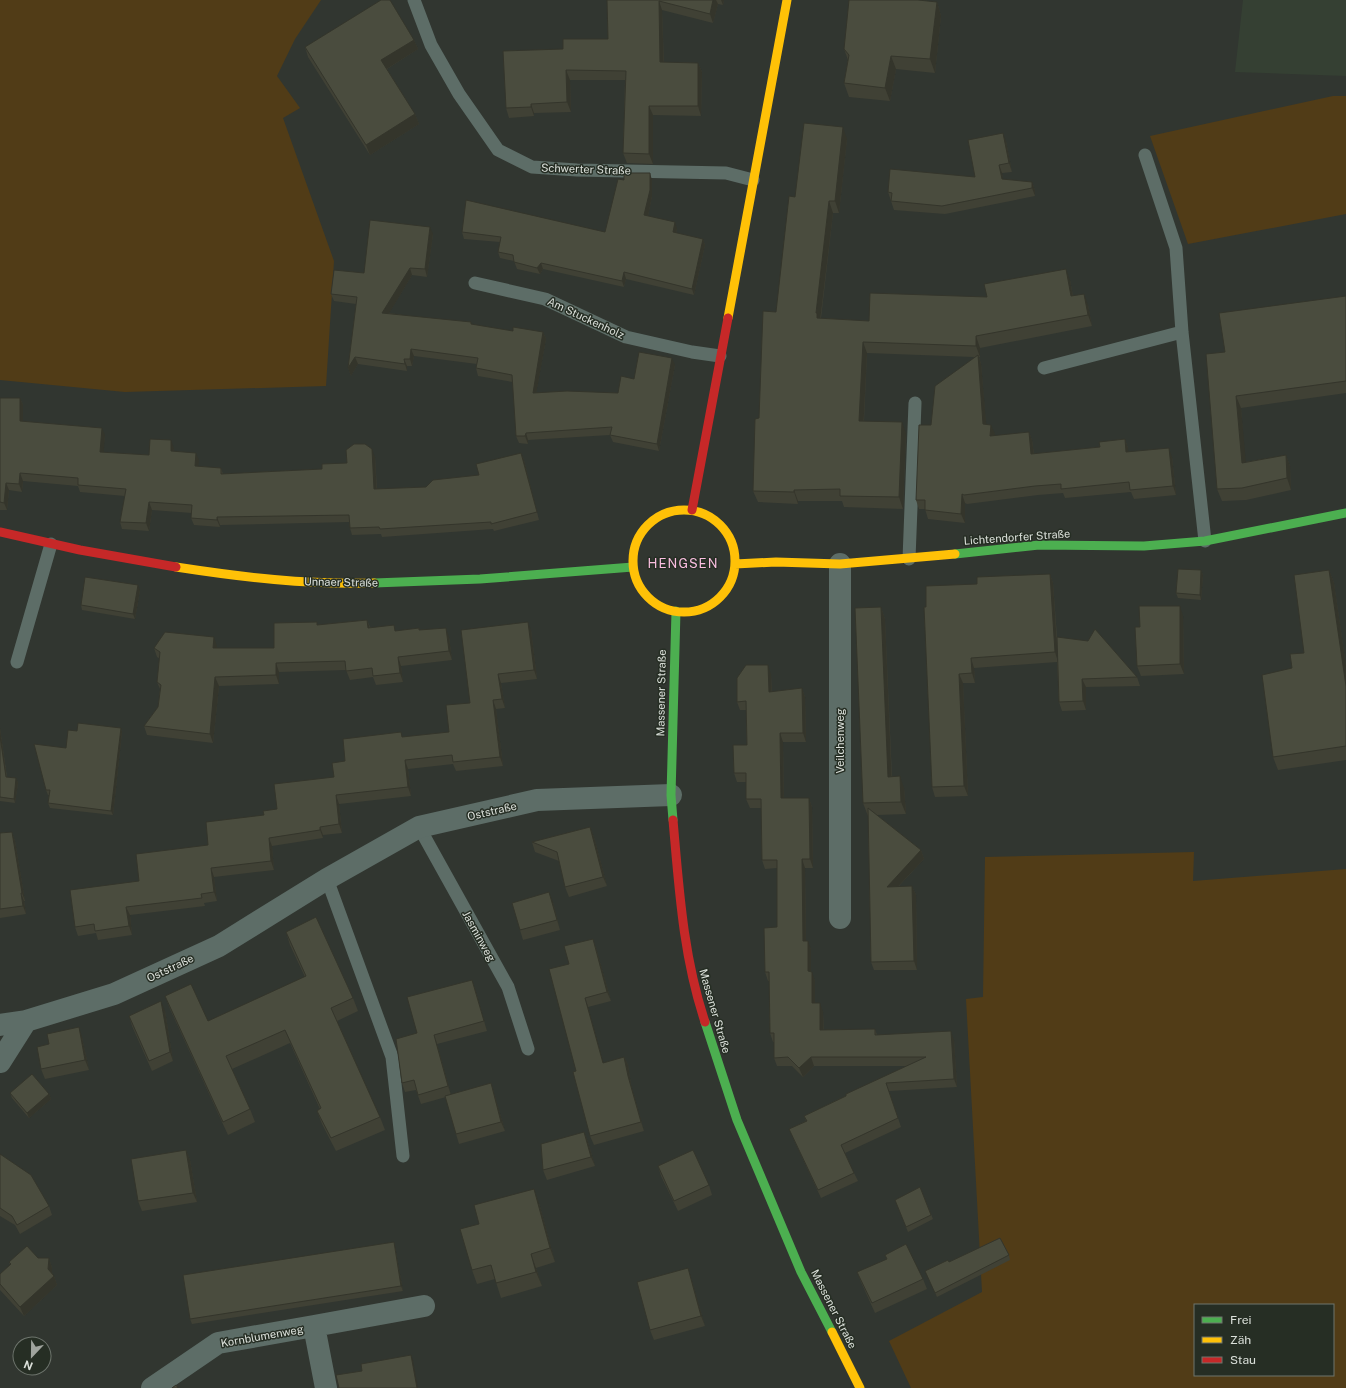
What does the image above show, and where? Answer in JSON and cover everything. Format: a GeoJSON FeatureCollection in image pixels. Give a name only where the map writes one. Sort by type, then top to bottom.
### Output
{"type":"FeatureCollection","features":[{"type":"Feature","properties":{"kind":"main road"},"geometry":{"type":"LineString","coordinates":[[692,510],[787,0]]}},
{"type":"Feature","properties":{"kind":"main road"},"geometry":{"type":"LineString","coordinates":[[692,510],[705,514],[717,522],[727,534],[733,548],[734,564],[730,580],[722,594],[709,605],[693,611],[676,611],[662,607],[649,598],[639,586],[633,567],[632,556],[636,541],[644,528],[656,518],[669,512],[692,510]]}},
{"type":"Feature","properties":{"kind":"main road","name":"Lichtendorfer Straße"},"geometry":{"type":"LineString","coordinates":[[734,564],[776,562],[840,564],[909,559],[1039,545],[1144,546],[1205,541],[1346,513]]}},
{"type":"Feature","properties":{"kind":"main road","name":"Unnaer Straße"},"geometry":{"type":"LineString","coordinates":[[0,532],[51,544],[148,563],[242,576],[326,583],[422,582],[633,567]]}},
{"type":"Feature","properties":{"kind":"main road","name":"Massener Straße"},"geometry":{"type":"LineString","coordinates":[[676,611],[671,795],[680,905],[690,970],[700,1008],[737,1120],[795,1258],[860,1388]]}},
{"type":"Feature","properties":{"kind":"street","name":"Veilchenweg"},"geometry":{"type":"LineString","coordinates":[[840,564],[840,918]]}},
{"type":"Feature","properties":{"kind":"street","name":"Oststraße"},"geometry":{"type":"LineString","coordinates":[[0,1025],[26,1021],[114,994],[219,946],[327,879],[419,827],[537,800],[671,795]]}},
{"type":"Feature","properties":{"kind":"street"},"geometry":{"type":"LineString","coordinates":[[0,1062],[26,1021]]}},
{"type":"Feature","properties":{"kind":"street","name":"Kornblumenweg"},"geometry":{"type":"LineString","coordinates":[[152,1388],[218,1343],[424,1306]]}},
{"type":"Feature","properties":{"kind":"street","name":"Kornblumenweg"},"geometry":{"type":"LineString","coordinates":[[314,1326],[326,1388]]}},
{"type":"Feature","properties":{"kind":"lane","name":"Schwerter Straße"},"geometry":{"type":"LineString","coordinates":[[414,0],[431,45],[460,94],[498,150],[532,167],[577,170],[726,173],[754,180]]}},
{"type":"Feature","properties":{"kind":"lane"},"geometry":{"type":"LineString","coordinates":[[1145,155],[1176,248],[1182,332],[1205,541]]}},
{"type":"Feature","properties":{"kind":"lane","name":"Am Stuckenholz"},"geometry":{"type":"LineString","coordinates":[[475,283],[545,299],[626,338],[692,352],[720,356]]}},
{"type":"Feature","properties":{"kind":"lane"},"geometry":{"type":"LineString","coordinates":[[1044,368],[1182,332]]}},
{"type":"Feature","properties":{"kind":"lane"},"geometry":{"type":"LineString","coordinates":[[909,559],[915,403]]}},
{"type":"Feature","properties":{"kind":"lane"},"geometry":{"type":"LineString","coordinates":[[17,662],[51,544]]}},
{"type":"Feature","properties":{"kind":"lane","name":"Jasminweg"},"geometry":{"type":"LineString","coordinates":[[419,827],[508,987],[528,1049]]}},
{"type":"Feature","properties":{"kind":"lane"},"geometry":{"type":"LineString","coordinates":[[327,879],[392,1057],[403,1156]]}},
{"type":"Feature","properties":{"kind":"shaded area"},"geometry":{"type":"Polygon","coordinates":[[[0,0],[321,0],[295,39],[277,76],[300,108],[283,118],[334,261],[326,386],[125,392],[0,380],[0,0]]]}},
{"type":"Feature","properties":{"kind":"shaded area"},"geometry":{"type":"Polygon","coordinates":[[[1243,0],[1346,0],[1346,76],[1235,72],[1243,0]]]}},
{"type":"Feature","properties":{"kind":"shaded area"},"geometry":{"type":"Polygon","coordinates":[[[1333,96],[1346,96],[1346,214],[1188,244],[1150,136],[1333,96]]]}},
{"type":"Feature","properties":{"kind":"shaded area"},"geometry":{"type":"Polygon","coordinates":[[[1194,852],[1193,881],[1346,869],[1346,1388],[911,1388],[889,1341],[982,1292],[966,999],[983,997],[985,857],[1194,852]]]}},
{"type":"Feature","properties":{"kind":"building"},"geometry":{"type":"Polygon","coordinates":[[[381,0],[390,0],[414,40],[381,60],[415,114],[366,145],[305,47],[381,0]]]}},
{"type":"Feature","properties":{"kind":"building"},"geometry":{"type":"Polygon","coordinates":[[[607,0],[713,0],[710,14],[659,1],[660,62],[698,63],[698,106],[649,106],[649,154],[623,153],[626,71],[566,70],[567,102],[531,104],[531,107],[506,108],[503,51],[563,49],[563,39],[608,39],[607,0]]]}},
{"type":"Feature","properties":{"kind":"building"},"geometry":{"type":"Polygon","coordinates":[[[849,0],[918,0],[937,2],[930,59],[891,56],[885,88],[844,83],[849,55],[844,49],[849,0]]]}},
{"type":"Feature","properties":{"kind":"building"},"geometry":{"type":"Polygon","coordinates":[[[804,123],[843,127],[835,201],[829,201],[816,313],[817,318],[869,321],[870,293],[987,297],[984,284],[1066,269],[1071,296],[1084,294],[1088,315],[976,336],[976,346],[863,342],[859,421],[902,422],[899,497],[840,496],[840,489],[794,490],[794,492],[753,491],[755,419],[759,418],[763,311],[776,312],[789,196],[795,197],[804,123]]]}},
{"type":"Feature","properties":{"kind":"building"},"geometry":{"type":"Polygon","coordinates":[[[1003,133],[1009,163],[999,165],[1002,179],[1032,182],[1032,188],[942,206],[891,201],[892,193],[888,192],[890,169],[975,177],[968,140],[1003,133]]]}},
{"type":"Feature","properties":{"kind":"building"},"geometry":{"type":"Polygon","coordinates":[[[624,173],[650,173],[650,190],[644,215],[675,222],[673,232],[703,239],[692,289],[624,272],[622,281],[541,263],[537,268],[514,262],[513,255],[498,252],[501,237],[462,232],[466,200],[605,232],[618,179],[624,180],[624,173]]]}},
{"type":"Feature","properties":{"kind":"building"},"geometry":{"type":"Polygon","coordinates":[[[370,220],[430,227],[425,269],[410,268],[382,313],[471,322],[471,324],[513,331],[513,327],[543,332],[533,393],[567,391],[618,393],[621,376],[634,379],[639,352],[672,358],[657,444],[610,435],[612,427],[526,433],[525,436],[516,436],[512,375],[476,368],[478,358],[411,349],[410,359],[404,359],[405,364],[355,357],[348,368],[357,297],[331,294],[334,270],[364,273],[370,220]]]}},
{"type":"Feature","properties":{"kind":"building"},"geometry":{"type":"Polygon","coordinates":[[[1346,296],[1346,381],[1236,396],[1242,463],[1286,455],[1287,478],[1242,488],[1217,489],[1206,354],[1225,352],[1219,313],[1346,296]]]}},
{"type":"Feature","properties":{"kind":"building"},"geometry":{"type":"Polygon","coordinates":[[[978,355],[983,424],[991,425],[990,436],[1029,432],[1031,454],[1100,447],[1099,442],[1125,439],[1126,452],[1169,448],[1173,486],[1130,490],[1129,482],[1061,489],[1061,484],[1035,486],[964,495],[962,494],[961,514],[925,510],[925,500],[916,500],[919,425],[931,425],[935,386],[978,355]]]}},
{"type":"Feature","properties":{"kind":"building"},"geometry":{"type":"Polygon","coordinates":[[[0,398],[20,398],[20,421],[102,428],[100,452],[149,455],[150,439],[171,440],[171,451],[196,453],[195,466],[221,468],[221,474],[322,469],[322,464],[347,463],[346,450],[354,444],[365,444],[372,449],[374,489],[426,487],[433,480],[479,475],[476,464],[521,453],[537,512],[491,524],[491,522],[380,529],[379,527],[350,528],[349,515],[217,517],[217,520],[191,518],[192,505],[149,502],[146,523],[120,522],[126,489],[78,485],[78,478],[20,473],[19,484],[6,483],[4,503],[0,502],[0,398]]]}},
{"type":"Feature","properties":{"kind":"building"},"geometry":{"type":"Polygon","coordinates":[[[1178,569],[1201,570],[1200,595],[1176,593],[1178,569]]]}},
{"type":"Feature","properties":{"kind":"building"},"geometry":{"type":"Polygon","coordinates":[[[1329,570],[1346,686],[1346,746],[1273,757],[1262,675],[1292,668],[1290,654],[1304,653],[1294,575],[1329,570]]]}},
{"type":"Feature","properties":{"kind":"building"},"geometry":{"type":"Polygon","coordinates":[[[1050,574],[1055,652],[971,658],[972,673],[959,674],[964,786],[932,787],[924,607],[926,607],[926,586],[977,584],[977,577],[1050,574]]]}},
{"type":"Feature","properties":{"kind":"building"},"geometry":{"type":"Polygon","coordinates":[[[85,577],[138,585],[133,614],[81,605],[85,577]]]}},
{"type":"Feature","properties":{"kind":"building"},"geometry":{"type":"Polygon","coordinates":[[[1139,606],[1180,606],[1180,664],[1137,666],[1135,627],[1140,627],[1139,606]]]}},
{"type":"Feature","properties":{"kind":"building"},"geometry":{"type":"Polygon","coordinates":[[[881,607],[888,777],[900,776],[901,802],[863,803],[855,608],[881,607]]]}},
{"type":"Feature","properties":{"kind":"building"},"geometry":{"type":"Polygon","coordinates":[[[367,620],[368,628],[394,625],[395,631],[419,628],[419,630],[446,628],[449,651],[398,657],[400,673],[373,676],[372,668],[346,671],[345,661],[276,663],[276,675],[215,677],[210,734],[144,726],[158,707],[161,685],[157,682],[160,652],[154,648],[165,632],[214,637],[213,648],[274,648],[274,623],[317,622],[317,625],[367,620]]]}},
{"type":"Feature","properties":{"kind":"building"},"geometry":{"type":"Polygon","coordinates":[[[528,622],[534,670],[498,674],[502,699],[493,700],[500,757],[453,762],[452,755],[405,760],[408,787],[336,795],[339,824],[320,827],[320,830],[269,838],[271,861],[211,868],[214,892],[201,894],[202,898],[126,907],[129,926],[95,931],[94,924],[75,927],[70,890],[139,881],[136,854],[208,845],[206,822],[264,815],[263,811],[277,809],[274,784],[334,777],[332,763],[345,761],[343,739],[401,732],[402,737],[449,732],[446,705],[470,703],[461,630],[528,622]]]}},
{"type":"Feature","properties":{"kind":"building"},"geometry":{"type":"Polygon","coordinates":[[[1095,629],[1137,677],[1082,679],[1083,701],[1059,702],[1057,637],[1088,641],[1095,629]]]}},
{"type":"Feature","properties":{"kind":"building"},"geometry":{"type":"Polygon","coordinates":[[[746,665],[768,665],[769,692],[802,688],[803,733],[780,733],[781,798],[809,798],[810,859],[802,859],[803,941],[808,941],[808,971],[812,972],[812,1003],[820,1003],[820,1030],[875,1029],[875,1035],[951,1031],[954,1079],[886,1083],[898,1118],[841,1145],[854,1173],[818,1190],[789,1129],[807,1121],[804,1116],[846,1096],[846,1094],[926,1057],[811,1057],[799,1068],[788,1057],[774,1058],[774,1033],[770,1033],[769,972],[765,972],[764,928],[777,927],[777,860],[762,860],[761,799],[746,799],[746,773],[734,773],[733,745],[747,745],[746,701],[737,702],[737,678],[746,665]]]}},
{"type":"Feature","properties":{"kind":"building"},"geometry":{"type":"Polygon","coordinates":[[[78,723],[121,728],[111,811],[48,803],[50,790],[46,790],[34,744],[66,748],[68,730],[77,731],[78,723]]]}},
{"type":"Feature","properties":{"kind":"building"},"geometry":{"type":"Polygon","coordinates":[[[0,736],[6,777],[16,778],[14,799],[0,797],[0,736]]]}},
{"type":"Feature","properties":{"kind":"building"},"geometry":{"type":"Polygon","coordinates":[[[868,808],[921,850],[887,887],[912,886],[914,961],[871,962],[868,808]]]}},
{"type":"Feature","properties":{"kind":"building"},"geometry":{"type":"Polygon","coordinates":[[[590,827],[603,877],[565,887],[557,852],[532,842],[590,827]]]}},
{"type":"Feature","properties":{"kind":"building"},"geometry":{"type":"Polygon","coordinates":[[[12,832],[23,906],[0,909],[0,833],[12,832]]]}},
{"type":"Feature","properties":{"kind":"building"},"geometry":{"type":"Polygon","coordinates":[[[549,892],[557,920],[520,930],[512,903],[549,892]]]}},
{"type":"Feature","properties":{"kind":"building"},"geometry":{"type":"Polygon","coordinates":[[[316,917],[353,998],[331,1008],[380,1117],[331,1138],[317,1111],[321,1108],[285,1030],[226,1056],[250,1109],[223,1122],[165,996],[191,984],[208,1021],[306,976],[286,932],[316,917]]]}},
{"type":"Feature","properties":{"kind":"building"},"geometry":{"type":"Polygon","coordinates":[[[593,939],[607,992],[585,998],[603,1063],[624,1057],[641,1122],[590,1136],[573,1072],[576,1071],[549,969],[569,964],[564,946],[593,939]]]}},
{"type":"Feature","properties":{"kind":"building"},"geometry":{"type":"Polygon","coordinates":[[[472,980],[484,1021],[434,1035],[448,1086],[418,1095],[414,1080],[402,1083],[396,1039],[417,1033],[407,997],[472,980]]]}},
{"type":"Feature","properties":{"kind":"building"},"geometry":{"type":"Polygon","coordinates":[[[161,1001],[170,1052],[149,1061],[129,1016],[161,1001]]]}},
{"type":"Feature","properties":{"kind":"building"},"geometry":{"type":"Polygon","coordinates":[[[79,1027],[85,1060],[41,1069],[37,1047],[49,1044],[47,1034],[79,1027]]]}},
{"type":"Feature","properties":{"kind":"building"},"geometry":{"type":"Polygon","coordinates":[[[32,1074],[49,1094],[27,1113],[10,1093],[32,1074]]]}},
{"type":"Feature","properties":{"kind":"building"},"geometry":{"type":"Polygon","coordinates":[[[491,1083],[501,1122],[456,1134],[445,1096],[491,1083]]]}},
{"type":"Feature","properties":{"kind":"building"},"geometry":{"type":"Polygon","coordinates":[[[584,1132],[591,1157],[543,1170],[541,1144],[584,1132]]]}},
{"type":"Feature","properties":{"kind":"building"},"geometry":{"type":"Polygon","coordinates":[[[186,1150],[193,1193],[138,1201],[131,1159],[186,1150]]]}},
{"type":"Feature","properties":{"kind":"building"},"geometry":{"type":"Polygon","coordinates":[[[693,1150],[709,1185],[674,1201],[658,1166],[693,1150]]]}},
{"type":"Feature","properties":{"kind":"building"},"geometry":{"type":"Polygon","coordinates":[[[0,1154],[31,1175],[49,1206],[17,1225],[12,1216],[0,1208],[0,1154]]]}},
{"type":"Feature","properties":{"kind":"building"},"geometry":{"type":"Polygon","coordinates":[[[920,1187],[931,1215],[906,1227],[895,1200],[920,1187]]]}},
{"type":"Feature","properties":{"kind":"building"},"geometry":{"type":"Polygon","coordinates":[[[534,1189],[550,1248],[531,1254],[536,1272],[496,1283],[491,1265],[472,1270],[460,1229],[479,1224],[474,1205],[534,1189]]]}},
{"type":"Feature","properties":{"kind":"building"},"geometry":{"type":"Polygon","coordinates":[[[1000,1238],[1009,1255],[935,1293],[925,1271],[948,1260],[949,1262],[1000,1238]]]}},
{"type":"Feature","properties":{"kind":"building"},"geometry":{"type":"Polygon","coordinates":[[[394,1242],[401,1286],[190,1319],[183,1275],[394,1242]]]}},
{"type":"Feature","properties":{"kind":"building"},"geometry":{"type":"Polygon","coordinates":[[[906,1244],[923,1279],[872,1303],[857,1272],[887,1259],[885,1255],[906,1244]]]}},
{"type":"Feature","properties":{"kind":"building"},"geometry":{"type":"Polygon","coordinates":[[[27,1246],[38,1258],[49,1258],[48,1269],[54,1276],[20,1307],[0,1284],[0,1274],[11,1264],[9,1262],[27,1246]]]}},
{"type":"Feature","properties":{"kind":"building"},"geometry":{"type":"Polygon","coordinates":[[[688,1268],[701,1316],[650,1330],[637,1282],[688,1268]]]}},
{"type":"Feature","properties":{"kind":"building"},"geometry":{"type":"Polygon","coordinates":[[[411,1355],[417,1388],[339,1388],[336,1375],[362,1371],[361,1364],[411,1355]]]}},
{"type":"Feature","properties":{"kind":"traffic: fast"},"geometry":{"type":"LineString","coordinates":[[955,554],[1039,545],[1144,546],[1205,541],[1346,513]]}},
{"type":"Feature","properties":{"kind":"traffic: fast"},"geometry":{"type":"LineString","coordinates":[[374,583],[480,579],[633,567]]}},
{"type":"Feature","properties":{"kind":"traffic: fast"},"geometry":{"type":"LineString","coordinates":[[673,820],[671,795],[676,611]]}},
{"type":"Feature","properties":{"kind":"traffic: fast"},"geometry":{"type":"LineString","coordinates":[[705,1022],[737,1120],[801,1272],[832,1332]]}},
{"type":"Feature","properties":{"kind":"traffic: slow"},"geometry":{"type":"LineString","coordinates":[[728,318],[787,0]]}},
{"type":"Feature","properties":{"kind":"traffic: slow"},"geometry":{"type":"LineString","coordinates":[[684,510],[703,514],[720,525],[731,542],[735,561],[731,580],[720,597],[703,608],[684,612],[665,608],[648,597],[637,580],[633,561],[637,542],[648,525],[665,514],[684,510]]}},
{"type":"Feature","properties":{"kind":"traffic: slow"},"geometry":{"type":"LineString","coordinates":[[735,564],[776,562],[840,564],[955,554]]}},
{"type":"Feature","properties":{"kind":"traffic: slow"},"geometry":{"type":"LineString","coordinates":[[176,567],[274,580],[324,583],[374,583]]}},
{"type":"Feature","properties":{"kind":"traffic: slow"},"geometry":{"type":"LineString","coordinates":[[832,1332],[860,1388]]}},
{"type":"Feature","properties":{"kind":"traffic: jam"},"geometry":{"type":"LineString","coordinates":[[692,510],[728,318]]}},
{"type":"Feature","properties":{"kind":"traffic: jam"},"geometry":{"type":"LineString","coordinates":[[0,532],[80,550],[176,567]]}},
{"type":"Feature","properties":{"kind":"traffic: jam"},"geometry":{"type":"LineString","coordinates":[[673,820],[683,922],[692,972],[705,1022]]}},
{"type":"Feature","properties":{"kind":"district","name":"HENGSEN"},"geometry":{"type":"Point","coordinates":[683,563]}}]}
